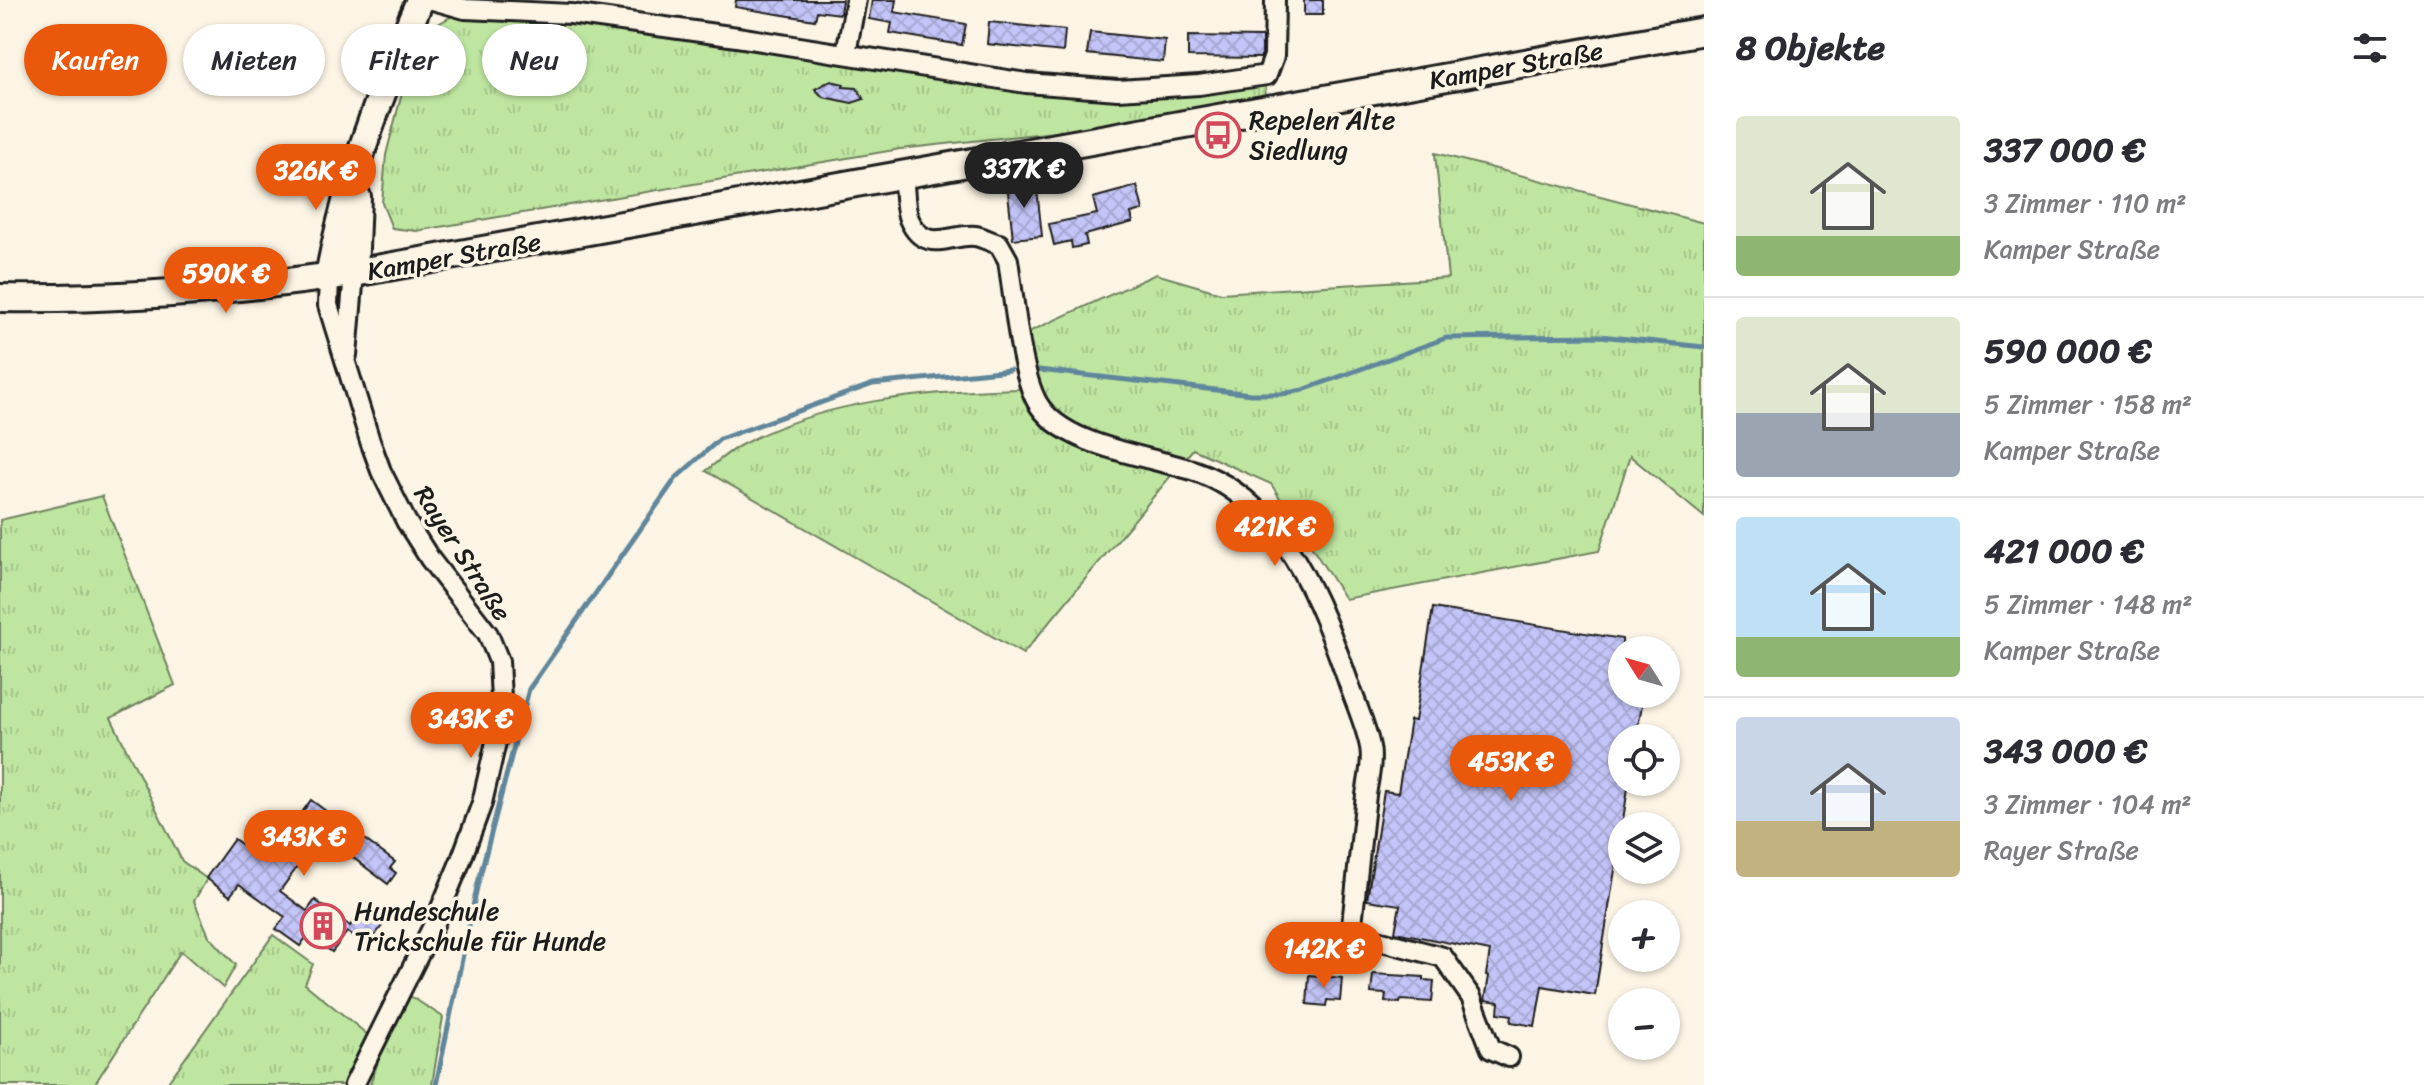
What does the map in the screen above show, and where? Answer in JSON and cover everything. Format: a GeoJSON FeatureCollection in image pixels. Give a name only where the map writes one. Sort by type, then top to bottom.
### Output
{"type":"FeatureCollection","features":[{"type":"Feature","properties":{"kind":"main road"},"geometry":{"type":"LineString","coordinates":[[342,275],[338,225],[383,86],[420,0]]}},
{"type":"Feature","properties":{"kind":"main road","name":"Kamper Straße"},"geometry":{"type":"LineString","coordinates":[[0,298],[118,298],[217,291],[342,275],[1704,31]]}},
{"type":"Feature","properties":{"kind":"street"},"geometry":{"type":"LineString","coordinates":[[433,0],[465,9],[571,14],[846,53],[1026,83],[1118,90],[1199,85],[1267,75],[1274,56],[1275,0]]}},
{"type":"Feature","properties":{"kind":"street"},"geometry":{"type":"LineString","coordinates":[[846,53],[856,0]]}},
{"type":"Feature","properties":{"kind":"street"},"geometry":{"type":"LineString","coordinates":[[903,175],[909,218],[919,233],[931,240],[973,236],[999,244],[1008,260],[1028,377],[1038,403],[1052,420],[1073,433],[1102,444],[1196,471],[1221,482],[1247,501],[1286,547],[1308,582],[1327,624],[1371,749],[1351,933],[1443,957],[1471,997],[1491,1049],[1509,1057]]}},
{"type":"Feature","properties":{"kind":"street","name":"Rayer Straße"},"geometry":{"type":"LineString","coordinates":[[342,275],[328,305],[370,441],[406,521],[430,559],[488,634],[499,661],[501,699],[496,742],[482,803],[467,846],[435,922],[354,1085]]}},
{"type":"Feature","properties":{"kind":"green space"},"geometry":{"type":"Polygon","coordinates":[[[465,9],[586,24],[482,24],[482,96],[587,96],[587,24],[1118,90],[1267,75],[1264,109],[900,149],[416,231],[392,228],[382,203],[386,155],[401,96],[466,96],[466,24],[438,24],[465,9]]]}},
{"type":"Feature","properties":{"kind":"green space"},"geometry":{"type":"Polygon","coordinates":[[[1435,153],[1704,223],[1704,517],[1630,456],[1599,551],[1345,599],[1271,484],[1193,449],[1023,654],[706,471],[737,447],[807,417],[912,396],[1019,389],[1013,339],[1156,274],[1221,293],[1448,278],[1435,153]]]}},
{"type":"Feature","properties":{"kind":"green space"},"geometry":{"type":"Polygon","coordinates":[[[102,496],[175,685],[111,718],[182,861],[207,879],[194,901],[209,936],[236,965],[223,988],[181,951],[94,1085],[0,1085],[0,520],[102,496]]]}},
{"type":"Feature","properties":{"kind":"green space"},"geometry":{"type":"Polygon","coordinates":[[[273,935],[313,964],[305,984],[368,1035],[345,1085],[166,1085],[273,935]]]}},
{"type":"Feature","properties":{"kind":"green space"},"geometry":{"type":"Polygon","coordinates":[[[410,996],[443,1017],[432,1085],[370,1085],[380,1056],[410,996]]]}},
{"type":"Feature","properties":{"kind":"building"},"geometry":{"type":"Polygon","coordinates":[[[736,0],[842,0],[840,14],[817,11],[815,20],[735,7],[736,0]]]}},
{"type":"Feature","properties":{"kind":"building"},"geometry":{"type":"Polygon","coordinates":[[[872,0],[896,0],[894,12],[966,24],[962,45],[890,33],[892,23],[869,19],[872,0]]]}},
{"type":"Feature","properties":{"kind":"building"},"geometry":{"type":"Polygon","coordinates":[[[1304,0],[1323,0],[1323,15],[1304,15],[1304,0]]]}},
{"type":"Feature","properties":{"kind":"building"},"geometry":{"type":"Polygon","coordinates":[[[989,22],[1065,30],[1063,52],[987,44],[989,22]]]}},
{"type":"Feature","properties":{"kind":"building"},"geometry":{"type":"Polygon","coordinates":[[[1090,32],[1165,40],[1163,62],[1087,54],[1090,32]]]}},
{"type":"Feature","properties":{"kind":"building"},"geometry":{"type":"Polygon","coordinates":[[[1188,36],[1262,37],[1262,54],[1260,58],[1188,57],[1188,36]]]}},
{"type":"Feature","properties":{"kind":"building"},"geometry":{"type":"Polygon","coordinates":[[[830,81],[844,84],[843,87],[857,88],[864,99],[852,103],[823,97],[815,89],[830,81]]]}},
{"type":"Feature","properties":{"kind":"building"},"geometry":{"type":"Polygon","coordinates":[[[1036,180],[1042,236],[1013,239],[1007,183],[1036,180]]]}},
{"type":"Feature","properties":{"kind":"building"},"geometry":{"type":"Polygon","coordinates":[[[1137,186],[1143,210],[1131,213],[1133,222],[1085,235],[1087,245],[1072,248],[1071,241],[1054,245],[1049,224],[1097,214],[1093,198],[1137,186]]]}},
{"type":"Feature","properties":{"kind":"building"},"geometry":{"type":"Polygon","coordinates":[[[1433,608],[1608,637],[1608,708],[1641,708],[1639,724],[1608,724],[1608,796],[1627,796],[1624,812],[1608,812],[1608,884],[1613,884],[1595,995],[1542,986],[1535,1026],[1511,1022],[1512,1015],[1498,1013],[1499,1002],[1485,1000],[1490,951],[1395,932],[1400,905],[1367,900],[1384,791],[1398,793],[1410,720],[1415,721],[1433,608]]]}},
{"type":"Feature","properties":{"kind":"building"},"geometry":{"type":"Polygon","coordinates":[[[311,800],[395,862],[390,868],[396,873],[388,884],[332,842],[324,853],[313,845],[280,891],[307,911],[315,900],[350,926],[366,904],[387,919],[367,946],[347,932],[332,952],[308,935],[300,946],[276,929],[285,917],[239,884],[230,896],[206,878],[234,839],[266,862],[311,800]]]}},
{"type":"Feature","properties":{"kind":"building"},"geometry":{"type":"Polygon","coordinates":[[[1373,974],[1424,977],[1424,980],[1434,981],[1432,1002],[1385,1002],[1386,994],[1371,993],[1373,974]]]}},
{"type":"Feature","properties":{"kind":"building"},"geometry":{"type":"Polygon","coordinates":[[[1309,975],[1342,978],[1340,1001],[1327,1000],[1326,1006],[1307,1004],[1309,975]]]}},
{"type":"Feature","properties":{"kind":"waterway"},"geometry":{"type":"LineString","coordinates":[[1039,370],[1251,394],[1282,394],[1303,390],[1446,338],[1600,336],[1704,347]]}},
{"type":"Feature","properties":{"kind":"waterway"},"geometry":{"type":"LineString","coordinates":[[436,1085],[477,887],[529,689],[676,478],[720,439],[873,384],[1010,370]]}},
{"type":"Feature","properties":{"kind":"place","name":"Repelen Alte Siedlung"},"geometry":{"type":"Point","coordinates":[1218,135]}},
{"type":"Feature","properties":{"kind":"place","name":"Hundeschule Trickschule für Hunde"},"geometry":{"type":"Point","coordinates":[323,926]}}]}
